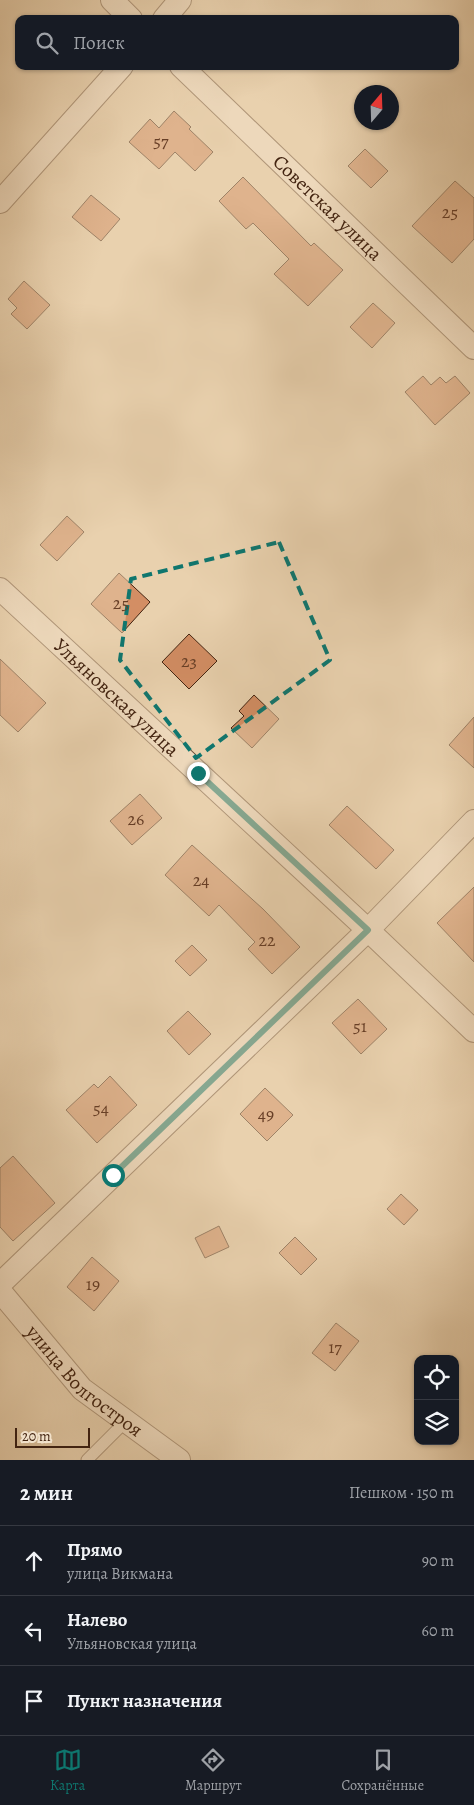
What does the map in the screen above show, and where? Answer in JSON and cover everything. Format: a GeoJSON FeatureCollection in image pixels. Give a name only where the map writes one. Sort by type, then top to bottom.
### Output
{"type":"FeatureCollection","features":[{"type":"Feature","properties":{"kind":"street"},"geometry":{"type":"LineString","coordinates":[[112,0],[128,15]]}},
{"type":"Feature","properties":{"kind":"street"},"geometry":{"type":"LineString","coordinates":[[167,15],[180,0]]}},
{"type":"Feature","properties":{"kind":"street"},"geometry":{"type":"LineString","coordinates":[[0,202],[118,70]]}},
{"type":"Feature","properties":{"kind":"street","name":"Советская улица"},"geometry":{"type":"LineString","coordinates":[[185,70],[474,348]]}},
{"type":"Feature","properties":{"kind":"street","name":"Ульяновская улица"},"geometry":{"type":"LineString","coordinates":[[0,589],[368,930],[474,1031]]}},
{"type":"Feature","properties":{"kind":"street"},"geometry":{"type":"LineString","coordinates":[[0,1284],[368,930],[474,821]]}},
{"type":"Feature","properties":{"kind":"street","name":"улица Волгостроя"},"geometry":{"type":"LineString","coordinates":[[0,1291],[82,1389],[179,1460]]}},
{"type":"Feature","properties":{"kind":"lane"},"geometry":{"type":"LineString","coordinates":[[87,1460],[126,1421]]}},
{"type":"Feature","properties":{"kind":"highlighted area"},"geometry":{"type":"Polygon","coordinates":[[[279,542],[330,660],[196,758],[120,660],[131,579],[279,542]]]}},
{"type":"Feature","properties":{"kind":"building"},"geometry":{"type":"Polygon","coordinates":[[[174,111],[191,127],[189,129],[213,152],[195,171],[175,152],[159,169],[129,142],[150,119],[159,128],[174,111]]]}},
{"type":"Feature","properties":{"kind":"building"},"geometry":{"type":"Polygon","coordinates":[[[365,149],[388,171],[371,188],[348,166],[365,149]]]}},
{"type":"Feature","properties":{"kind":"building"},"geometry":{"type":"Polygon","coordinates":[[[243,177],[311,246],[314,243],[343,270],[308,306],[274,274],[289,259],[253,223],[246,229],[219,201],[243,177]]]}},
{"type":"Feature","properties":{"kind":"building"},"geometry":{"type":"Polygon","coordinates":[[[455,181],[474,198],[474,239],[452,263],[412,226],[455,181]]]}},
{"type":"Feature","properties":{"kind":"building"},"geometry":{"type":"Polygon","coordinates":[[[91,195],[120,219],[101,241],[72,217],[91,195]]]}},
{"type":"Feature","properties":{"kind":"building"},"geometry":{"type":"Polygon","coordinates":[[[24,281],[50,305],[27,329],[11,314],[17,308],[8,299],[24,281]]]}},
{"type":"Feature","properties":{"kind":"building"},"geometry":{"type":"Polygon","coordinates":[[[373,303],[395,323],[372,348],[350,327],[373,303]]]}},
{"type":"Feature","properties":{"kind":"building"},"geometry":{"type":"Polygon","coordinates":[[[423,376],[431,385],[440,377],[446,383],[455,376],[470,393],[435,425],[405,392],[423,376]]]}},
{"type":"Feature","properties":{"kind":"building"},"geometry":{"type":"Polygon","coordinates":[[[67,516],[84,532],[57,561],[40,545],[67,516]]]}},
{"type":"Feature","properties":{"kind":"building"},"geometry":{"type":"Polygon","coordinates":[[[119,573],[150,602],[122,633],[91,604],[119,573]]]}},
{"type":"Feature","properties":{"kind":"building"},"geometry":{"type":"Polygon","coordinates":[[[189,634],[217,661],[189,689],[162,662],[189,634]]]}},
{"type":"Feature","properties":{"kind":"building"},"geometry":{"type":"Polygon","coordinates":[[[0,659],[46,703],[18,732],[0,715],[0,659]]]}},
{"type":"Feature","properties":{"kind":"building"},"geometry":{"type":"Polygon","coordinates":[[[254,695],[279,719],[252,748],[231,728],[244,716],[239,711],[254,695]]]}},
{"type":"Feature","properties":{"kind":"building"},"geometry":{"type":"Polygon","coordinates":[[[474,717],[474,768],[449,745],[474,717]]]}},
{"type":"Feature","properties":{"kind":"building"},"geometry":{"type":"Polygon","coordinates":[[[140,794],[162,818],[132,845],[110,821],[140,794]]]}},
{"type":"Feature","properties":{"kind":"building"},"geometry":{"type":"Polygon","coordinates":[[[347,806],[394,850],[376,869],[329,825],[347,806]]]}},
{"type":"Feature","properties":{"kind":"building"},"geometry":{"type":"Polygon","coordinates":[[[192,845],[263,909],[300,947],[272,974],[248,949],[255,942],[219,905],[209,916],[165,875],[192,845]]]}},
{"type":"Feature","properties":{"kind":"building"},"geometry":{"type":"Polygon","coordinates":[[[474,887],[474,962],[437,923],[474,887]]]}},
{"type":"Feature","properties":{"kind":"building"},"geometry":{"type":"Polygon","coordinates":[[[192,945],[207,960],[190,976],[175,961],[192,945]]]}},
{"type":"Feature","properties":{"kind":"building"},"geometry":{"type":"Polygon","coordinates":[[[358,999],[387,1029],[361,1054],[332,1023],[358,999]]]}},
{"type":"Feature","properties":{"kind":"building"},"geometry":{"type":"Polygon","coordinates":[[[188,1011],[211,1034],[189,1055],[167,1031],[188,1011]]]}},
{"type":"Feature","properties":{"kind":"building"},"geometry":{"type":"Polygon","coordinates":[[[110,1076],[137,1105],[97,1143],[66,1110],[94,1084],[98,1088],[110,1076]]]}},
{"type":"Feature","properties":{"kind":"building"},"geometry":{"type":"Polygon","coordinates":[[[265,1088],[293,1115],[267,1141],[240,1114],[265,1088]]]}},
{"type":"Feature","properties":{"kind":"building"},"geometry":{"type":"Polygon","coordinates":[[[13,1156],[55,1203],[13,1241],[0,1227],[0,1168],[13,1156]]]}},
{"type":"Feature","properties":{"kind":"building"},"geometry":{"type":"Polygon","coordinates":[[[401,1194],[418,1210],[404,1225],[387,1209],[401,1194]]]}},
{"type":"Feature","properties":{"kind":"building"},"geometry":{"type":"Polygon","coordinates":[[[219,1226],[229,1247],[205,1258],[195,1238],[219,1226]]]}},
{"type":"Feature","properties":{"kind":"building"},"geometry":{"type":"Polygon","coordinates":[[[295,1237],[317,1259],[301,1275],[279,1253],[295,1237]]]}},
{"type":"Feature","properties":{"kind":"building"},"geometry":{"type":"Polygon","coordinates":[[[92,1257],[119,1281],[94,1311],[67,1287],[92,1257]]]}},
{"type":"Feature","properties":{"kind":"building"},"geometry":{"type":"Polygon","coordinates":[[[336,1323],[359,1341],[335,1371],[312,1353],[336,1323]]]}},
{"type":"Feature","properties":{"kind":"route"},"geometry":{"type":"LineString","coordinates":[[113,1175],[368,930],[198,773]]}}]}
